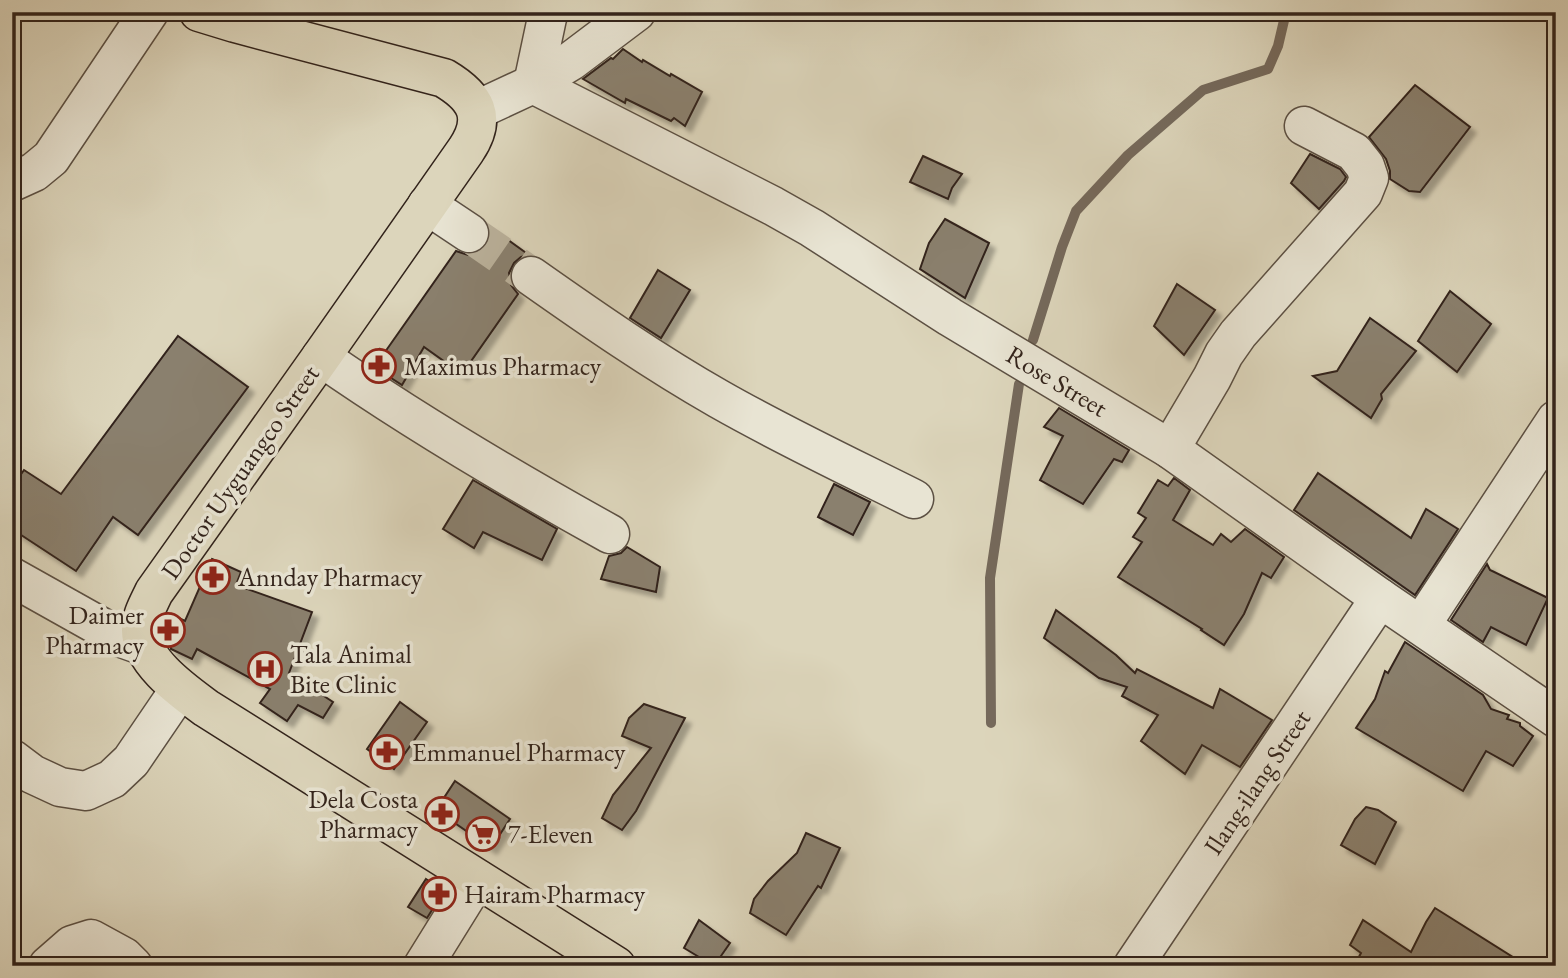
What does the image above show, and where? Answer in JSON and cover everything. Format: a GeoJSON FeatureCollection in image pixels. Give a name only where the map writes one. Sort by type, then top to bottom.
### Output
{"type":"FeatureCollection","features":[{"type":"Feature","properties":{"kind":"main road"},"geometry":{"type":"LineString","coordinates":[[200,12],[444,78],[466,93],[477,110]]}},
{"type":"Feature","properties":{"kind":"main road","name":"Doctor Uyguangco Street"},"geometry":{"type":"LineString","coordinates":[[144,646],[141,628],[154,592],[471,142],[478,126],[477,110]]}},
{"type":"Feature","properties":{"kind":"main road"},"geometry":{"type":"LineString","coordinates":[[144,646],[156,664],[180,689],[206,708],[616,966]]}},
{"type":"Feature","properties":{"kind":"street"},"geometry":{"type":"LineString","coordinates":[[12,182],[34,172],[51,158],[149,12]]}},
{"type":"Feature","properties":{"kind":"street"},"geometry":{"type":"LineString","coordinates":[[533,84],[549,12]]}},
{"type":"Feature","properties":{"kind":"street"},"geometry":{"type":"LineString","coordinates":[[477,110],[533,84],[571,61],[636,12]]}},
{"type":"Feature","properties":{"kind":"street","name":"Rose Street"},"geometry":{"type":"LineString","coordinates":[[533,84],[813,228],[950,317],[1170,449],[1380,598],[1556,718]]}},
{"type":"Feature","properties":{"kind":"street"},"geometry":{"type":"LineString","coordinates":[[1170,449],[1238,334],[1363,194],[1369,178],[1365,166],[1354,152],[1304,127]]}},
{"type":"Feature","properties":{"kind":"street"},"geometry":{"type":"LineString","coordinates":[[427,205],[469,233]]}},
{"type":"Feature","properties":{"kind":"street"},"geometry":{"type":"LineString","coordinates":[[531,276],[624,341],[718,399],[914,499]]}},
{"type":"Feature","properties":{"kind":"street"},"geometry":{"type":"LineString","coordinates":[[321,358],[515,481],[610,534]]}},
{"type":"Feature","properties":{"kind":"street"},"geometry":{"type":"LineString","coordinates":[[1421,625],[1556,420]]}},
{"type":"Feature","properties":{"kind":"street"},"geometry":{"type":"LineString","coordinates":[[12,577],[119,637],[144,646]]}},
{"type":"Feature","properties":{"kind":"street","name":"Ilang-ilang Street"},"geometry":{"type":"LineString","coordinates":[[1133,966],[1380,598]]}},
{"type":"Feature","properties":{"kind":"street"},"geometry":{"type":"LineString","coordinates":[[12,759],[32,774],[60,787],[86,791],[113,779],[131,761],[180,689]]}},
{"type":"Feature","properties":{"kind":"street"},"geometry":{"type":"LineString","coordinates":[[423,966],[477,879]]}},
{"type":"Feature","properties":{"kind":"street"},"geometry":{"type":"LineString","coordinates":[[48,966],[72,944],[91,939],[124,957],[133,966]]}},
{"type":"Feature","properties":{"kind":"building"},"geometry":{"type":"Polygon","coordinates":[[[623,49],[642,62],[643,60],[702,92],[685,126],[674,118],[671,121],[626,99],[625,103],[583,79],[623,49]]]}},
{"type":"Feature","properties":{"kind":"building"},"geometry":{"type":"Polygon","coordinates":[[[1415,85],[1470,127],[1420,192],[1409,191],[1390,179],[1386,159],[1369,137],[1415,85]]]}},
{"type":"Feature","properties":{"kind":"building"},"geometry":{"type":"Polygon","coordinates":[[[1310,154],[1340,169],[1346,177],[1319,209],[1291,183],[1310,154]]]}},
{"type":"Feature","properties":{"kind":"building"},"geometry":{"type":"Polygon","coordinates":[[[923,156],[962,174],[948,199],[910,182],[923,156]]]}},
{"type":"Feature","properties":{"kind":"building"},"geometry":{"type":"Polygon","coordinates":[[[945,219],[989,243],[965,298],[920,269],[929,243],[945,219]]]}},
{"type":"Feature","properties":{"kind":"building"},"geometry":{"type":"Polygon","coordinates":[[[490,227],[529,255],[514,263],[509,273],[511,285],[518,294],[462,374],[424,347],[402,385],[371,365],[380,349],[385,352],[456,251],[468,255],[479,252],[487,245],[491,235],[490,227]]]}},
{"type":"Feature","properties":{"kind":"building"},"geometry":{"type":"Polygon","coordinates":[[[658,270],[690,290],[661,338],[630,318],[658,270]]]}},
{"type":"Feature","properties":{"kind":"building"},"geometry":{"type":"Polygon","coordinates":[[[1177,284],[1215,310],[1184,355],[1154,326],[1177,284]]]}},
{"type":"Feature","properties":{"kind":"building"},"geometry":{"type":"Polygon","coordinates":[[[1450,291],[1491,324],[1457,372],[1418,341],[1450,291]]]}},
{"type":"Feature","properties":{"kind":"building"},"geometry":{"type":"Polygon","coordinates":[[[1370,318],[1416,351],[1381,394],[1382,399],[1371,418],[1313,376],[1337,371],[1370,318]]]}},
{"type":"Feature","properties":{"kind":"building"},"geometry":{"type":"Polygon","coordinates":[[[178,336],[248,387],[138,535],[113,517],[76,571],[12,529],[12,487],[24,470],[61,494],[178,336]]]}},
{"type":"Feature","properties":{"kind":"building"},"geometry":{"type":"Polygon","coordinates":[[[1059,408],[1129,450],[1122,462],[1114,459],[1083,504],[1040,480],[1063,436],[1044,427],[1059,408]]]}},
{"type":"Feature","properties":{"kind":"building"},"geometry":{"type":"Polygon","coordinates":[[[1318,473],[1411,538],[1426,509],[1458,529],[1415,595],[1294,510],[1318,473]]]}},
{"type":"Feature","properties":{"kind":"building"},"geometry":{"type":"Polygon","coordinates":[[[1174,478],[1190,490],[1173,520],[1213,545],[1221,534],[1231,542],[1245,529],[1284,557],[1271,578],[1262,573],[1244,614],[1224,645],[1118,577],[1142,542],[1133,537],[1146,518],[1138,513],[1158,480],[1168,486],[1174,478]]]}},
{"type":"Feature","properties":{"kind":"building"},"geometry":{"type":"Polygon","coordinates":[[[473,480],[557,529],[542,560],[483,532],[474,548],[443,529],[473,480]]]}},
{"type":"Feature","properties":{"kind":"building"},"geometry":{"type":"Polygon","coordinates":[[[834,484],[870,502],[853,535],[818,517],[834,484]]]}},
{"type":"Feature","properties":{"kind":"building"},"geometry":{"type":"Polygon","coordinates":[[[627,547],[660,567],[656,592],[601,579],[609,556],[621,553],[627,547]]]}},
{"type":"Feature","properties":{"kind":"building"},"geometry":{"type":"Polygon","coordinates":[[[212,559],[241,572],[236,585],[312,612],[289,673],[333,702],[323,718],[298,705],[287,721],[260,703],[270,689],[197,649],[192,659],[171,649],[169,635],[179,618],[185,621],[212,559]]]}},
{"type":"Feature","properties":{"kind":"building"},"geometry":{"type":"Polygon","coordinates":[[[1487,564],[1490,570],[1548,598],[1526,645],[1491,627],[1483,642],[1451,620],[1487,564]]]}},
{"type":"Feature","properties":{"kind":"building"},"geometry":{"type":"Polygon","coordinates":[[[1056,610],[1116,655],[1135,673],[1137,669],[1213,708],[1220,689],[1272,720],[1240,767],[1202,745],[1185,774],[1141,741],[1158,715],[1122,696],[1127,687],[1099,678],[1044,638],[1056,610]]]}},
{"type":"Feature","properties":{"kind":"building"},"geometry":{"type":"Polygon","coordinates":[[[1405,642],[1483,695],[1491,709],[1509,715],[1507,719],[1520,723],[1520,726],[1533,736],[1513,766],[1486,751],[1463,791],[1356,728],[1375,699],[1385,671],[1388,673],[1405,642]]]}},
{"type":"Feature","properties":{"kind":"building"},"geometry":{"type":"Polygon","coordinates":[[[400,702],[427,722],[394,769],[367,749],[400,702]]]}},
{"type":"Feature","properties":{"kind":"building"},"geometry":{"type":"Polygon","coordinates":[[[644,704],[685,718],[636,811],[622,830],[602,818],[613,795],[651,748],[622,736],[629,718],[644,704]]]}},
{"type":"Feature","properties":{"kind":"building"},"geometry":{"type":"Polygon","coordinates":[[[455,781],[510,819],[491,848],[436,810],[455,781]]]}},
{"type":"Feature","properties":{"kind":"building"},"geometry":{"type":"Polygon","coordinates":[[[1366,807],[1378,810],[1396,822],[1375,864],[1341,845],[1355,819],[1366,807]]]}},
{"type":"Feature","properties":{"kind":"building"},"geometry":{"type":"Polygon","coordinates":[[[806,833],[840,848],[821,888],[818,886],[786,935],[750,913],[754,899],[797,853],[806,833]]]}},
{"type":"Feature","properties":{"kind":"building"},"geometry":{"type":"Polygon","coordinates":[[[426,879],[444,891],[427,918],[408,907],[426,879]]]}},
{"type":"Feature","properties":{"kind":"building"},"geometry":{"type":"Polygon","coordinates":[[[1435,908],[1527,966],[1354,966],[1361,953],[1350,945],[1363,920],[1411,952],[1435,908]]]}},
{"type":"Feature","properties":{"kind":"building"},"geometry":{"type":"Polygon","coordinates":[[[699,920],[730,943],[714,966],[684,948],[699,920]]]}},
{"type":"Feature","properties":{"kind":"waterway"},"geometry":{"type":"LineString","coordinates":[[1033,340],[1076,211],[1128,155],[1203,90],[1268,69],[1278,46],[1286,12]]}},
{"type":"Feature","properties":{"kind":"waterway"},"geometry":{"type":"LineString","coordinates":[[991,723],[990,578],[1019,384]]}},
{"type":"Feature","properties":{"kind":"tunnel"},"geometry":{"type":"LineString","coordinates":[[469,233],[531,276]]}},
{"type":"Feature","properties":{"kind":"place","name":"Maximus Pharmacy"},"geometry":{"type":"Point","coordinates":[379,366]}},
{"type":"Feature","properties":{"kind":"place","name":"Annday Pharmacy"},"geometry":{"type":"Point","coordinates":[213,577]}},
{"type":"Feature","properties":{"kind":"place","name":"Daimer Pharmacy"},"geometry":{"type":"Point","coordinates":[168,630]}},
{"type":"Feature","properties":{"kind":"place","name":"Tala Animal Bite Clinic"},"geometry":{"type":"Point","coordinates":[265,669]}},
{"type":"Feature","properties":{"kind":"place","name":"Emmanuel Pharmacy"},"geometry":{"type":"Point","coordinates":[387,752]}},
{"type":"Feature","properties":{"kind":"place","name":"Dela Costa Pharmacy"},"geometry":{"type":"Point","coordinates":[442,814]}},
{"type":"Feature","properties":{"kind":"place","name":"7-Eleven"},"geometry":{"type":"Point","coordinates":[483,834]}},
{"type":"Feature","properties":{"kind":"place","name":"Hairam Pharmacy"},"geometry":{"type":"Point","coordinates":[439,894]}}]}
